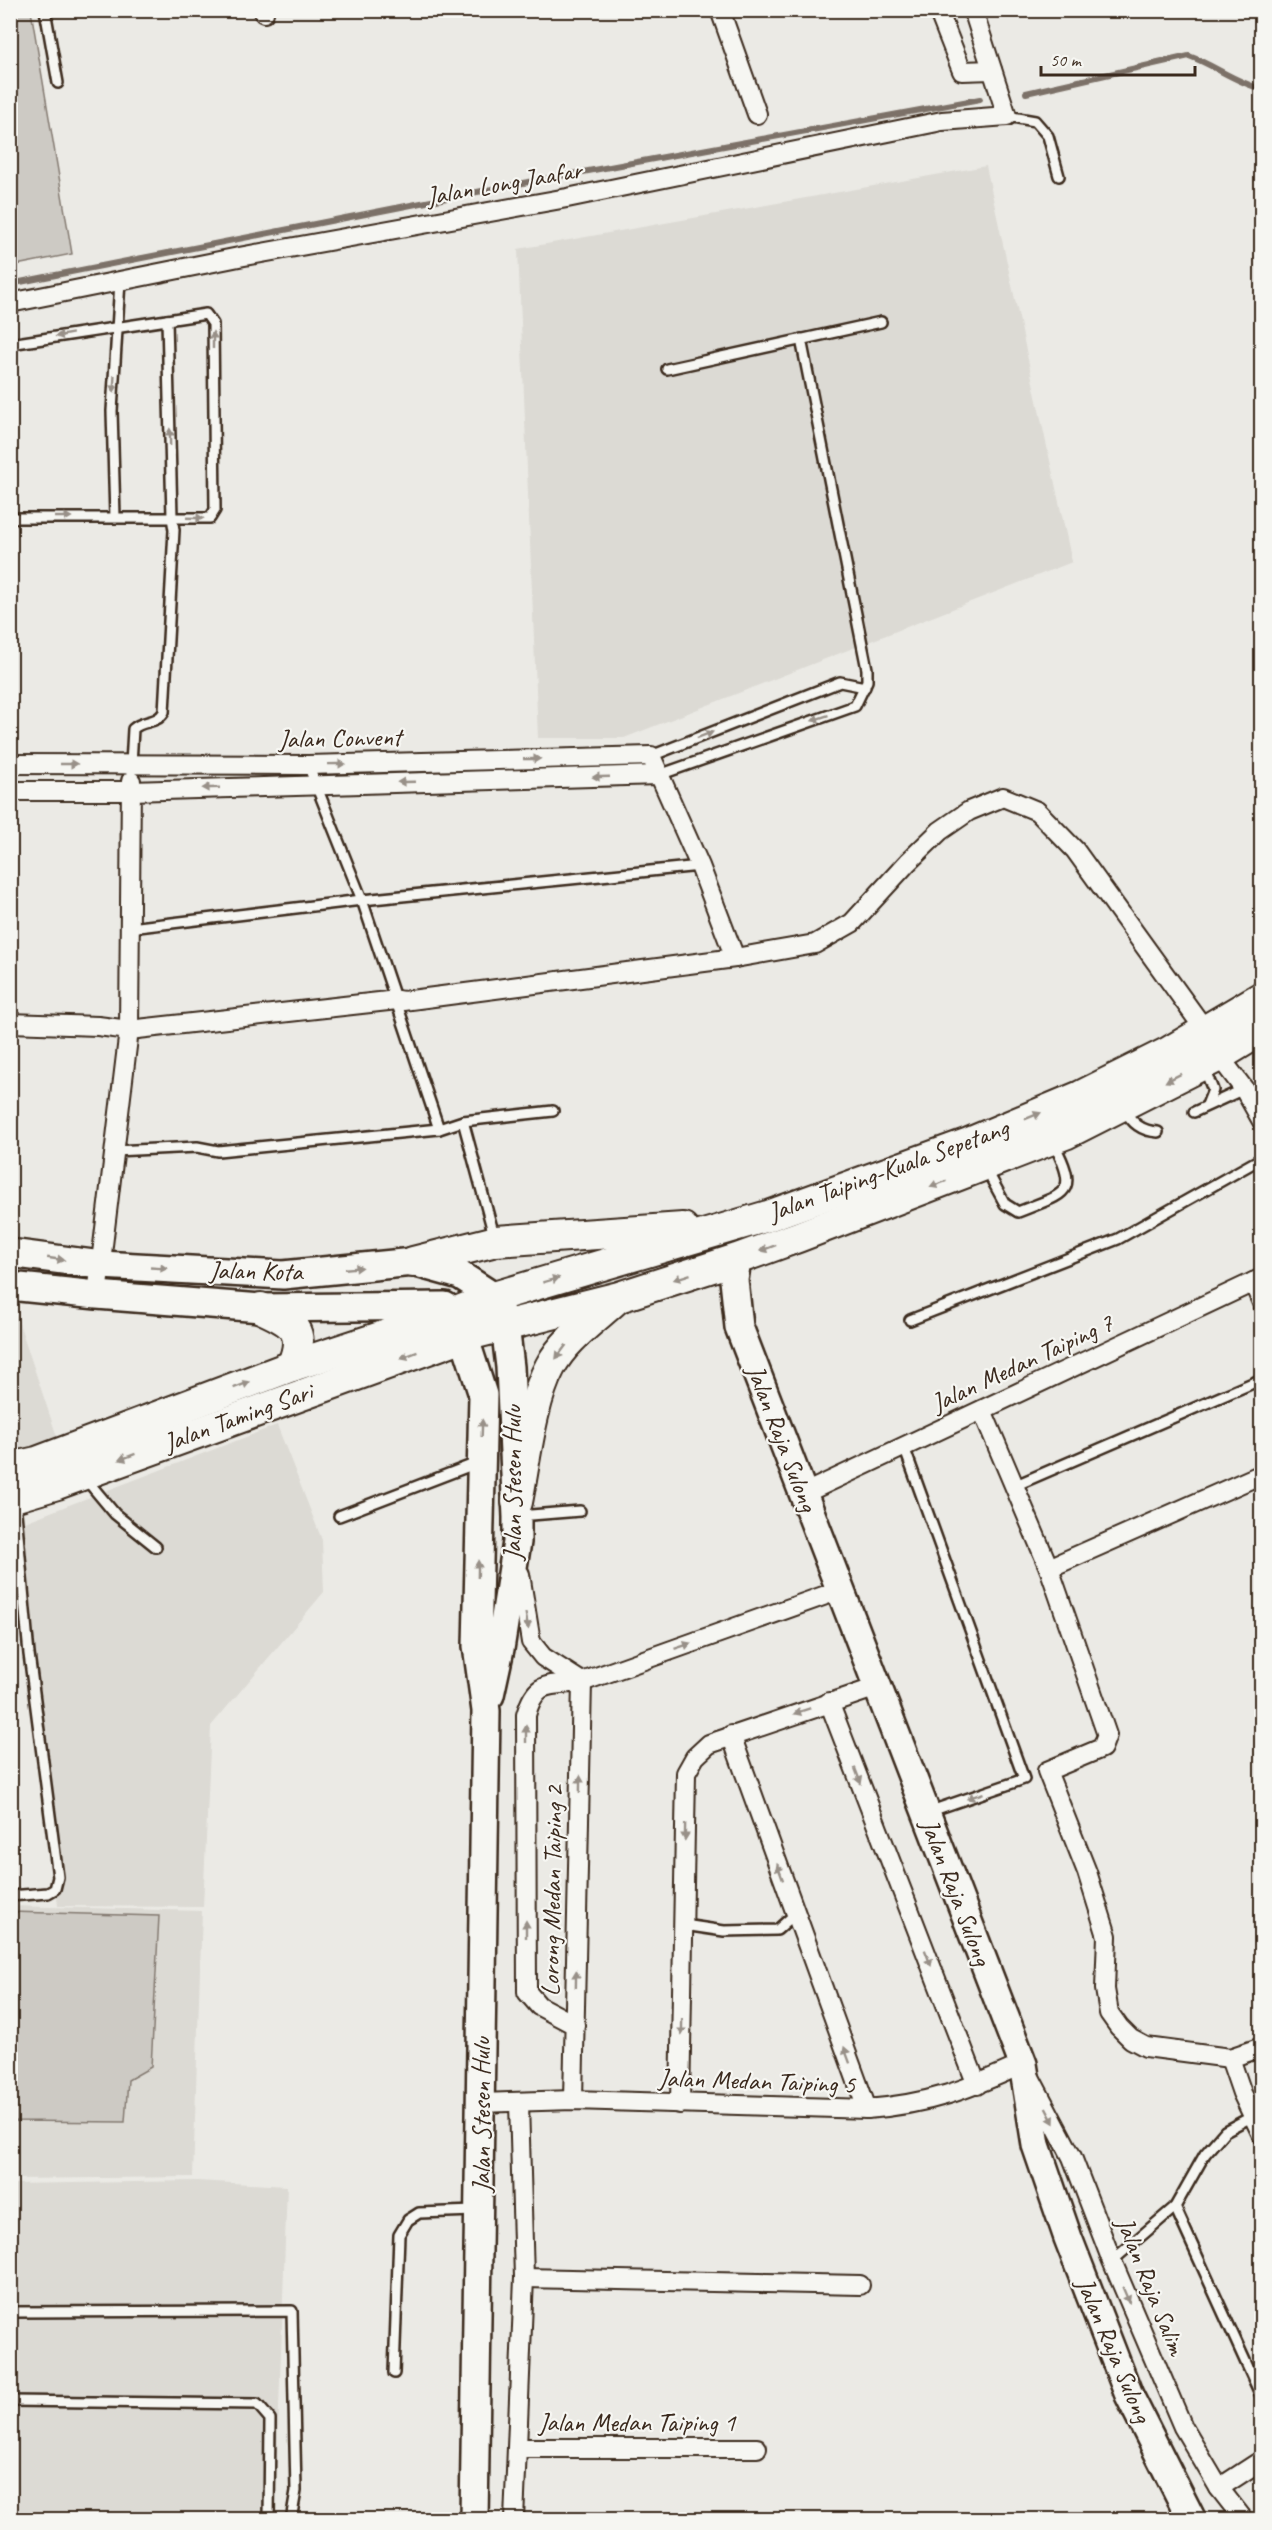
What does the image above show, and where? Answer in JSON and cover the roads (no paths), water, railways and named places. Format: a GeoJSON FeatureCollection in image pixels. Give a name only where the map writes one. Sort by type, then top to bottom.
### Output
{"type":"FeatureCollection","features":[{"type":"Feature","properties":{"kind":"main road","name":"Jalan Taiping-Kuala Sepetang"},"geometry":{"type":"LineString","coordinates":[[459,1324],[494,1297],[768,1216],[969,1143],[1081,1096],[1169,1052],[1262,996]]}},
{"type":"Feature","properties":{"kind":"main road","name":"Jalan Taiping-Kuala Sepetang"},"geometry":{"type":"LineString","coordinates":[[459,1324],[505,1325],[619,1297],[737,1259],[1051,1139],[1210,1060],[1262,1030]]}},
{"type":"Feature","properties":{"kind":"main road"},"geometry":{"type":"LineString","coordinates":[[413,1262],[504,1234],[694,1227],[768,1216]]}},
{"type":"Feature","properties":{"kind":"main road","name":"Jalan Kota"},"geometry":{"type":"LineString","coordinates":[[10,1253],[101,1265],[283,1275],[413,1262],[460,1275],[494,1297]]}},
{"type":"Feature","properties":{"kind":"main road","name":"Jalan Raja Sulong"},"geometry":{"type":"LineString","coordinates":[[737,1259],[734,1280],[739,1327],[1023,2064],[1036,2145],[1068,2238],[1130,2395],[1192,2520]]}},
{"type":"Feature","properties":{"kind":"main road","name":"Jalan Kota"},"geometry":{"type":"LineString","coordinates":[[10,1286],[261,1308],[445,1306],[459,1324]]}},
{"type":"Feature","properties":{"kind":"main road","name":"Jalan Stesen Hulu"},"geometry":{"type":"LineString","coordinates":[[486,1711],[500,1649],[517,1520],[510,1367],[505,1325],[494,1297]]}},
{"type":"Feature","properties":{"kind":"main road"},"geometry":{"type":"LineString","coordinates":[[517,1520],[537,1402],[550,1367],[570,1340],[619,1297]]}},
{"type":"Feature","properties":{"kind":"main road"},"geometry":{"type":"LineString","coordinates":[[261,1308],[280,1316],[298,1334],[299,1349],[292,1366]]}},
{"type":"Feature","properties":{"kind":"main road","name":"Jalan Stesen Hulu"},"geometry":{"type":"LineString","coordinates":[[459,1324],[483,1395],[477,1646],[486,1711],[474,2520]]}},
{"type":"Feature","properties":{"kind":"main road","name":"Jalan Taming Sari"},"geometry":{"type":"LineString","coordinates":[[12,1488],[37,1462],[292,1366],[459,1324]]}},
{"type":"Feature","properties":{"kind":"main road","name":"Jalan Taming Sari"},"geometry":{"type":"LineString","coordinates":[[12,1488],[82,1474],[459,1324]]}},
{"type":"Feature","properties":{"kind":"street"},"geometry":{"type":"LineString","coordinates":[[720,10],[757,114]]}},
{"type":"Feature","properties":{"kind":"street"},"geometry":{"type":"LineString","coordinates":[[938,10],[962,71],[992,70]]}},
{"type":"Feature","properties":{"kind":"street"},"geometry":{"type":"LineString","coordinates":[[973,10],[1007,116]]}},
{"type":"Feature","properties":{"kind":"street","name":"Jalan Long Jaafar"},"geometry":{"type":"LineString","coordinates":[[10,303],[239,257],[567,198],[942,121],[1007,116]]}},
{"type":"Feature","properties":{"kind":"street"},"geometry":{"type":"LineString","coordinates":[[651,756],[700,866],[735,958]]}},
{"type":"Feature","properties":{"kind":"street","name":"Jalan Convent"},"geometry":{"type":"LineString","coordinates":[[10,764],[308,765],[651,756]]}},
{"type":"Feature","properties":{"kind":"street"},"geometry":{"type":"LineString","coordinates":[[97,1295],[129,1030],[131,764]]}},
{"type":"Feature","properties":{"kind":"street","name":"Jalan Convent"},"geometry":{"type":"LineString","coordinates":[[10,791],[131,791],[659,775]]}},
{"type":"Feature","properties":{"kind":"street"},"geometry":{"type":"LineString","coordinates":[[10,1023],[98,1026],[129,1030],[397,999],[403,1001],[735,958],[815,944],[852,923],[940,831],[969,811],[1003,797],[1037,811],[1075,850],[1205,1030]]}},
{"type":"Feature","properties":{"kind":"street"},"geometry":{"type":"LineString","coordinates":[[1210,1060],[1244,1089],[1262,1121]]}},
{"type":"Feature","properties":{"kind":"street"},"geometry":{"type":"LineString","coordinates":[[1257,1280],[1262,1303]]}},
{"type":"Feature","properties":{"kind":"street","name":"Jalan Medan Taiping 7"},"geometry":{"type":"LineString","coordinates":[[803,1494],[1257,1280]]}},
{"type":"Feature","properties":{"kind":"street"},"geometry":{"type":"LineString","coordinates":[[982,1410],[1049,1568],[1107,1735],[1102,1748],[1047,1771],[1087,1872],[1107,1936],[1105,1989],[1108,2013],[1119,2028],[1146,2047],[1230,2058],[1262,2047]]}},
{"type":"Feature","properties":{"kind":"street"},"geometry":{"type":"LineString","coordinates":[[1049,1568],[1262,1474]]}},
{"type":"Feature","properties":{"kind":"street"},"geometry":{"type":"LineString","coordinates":[[517,1520],[521,1591],[531,1642],[543,1657],[582,1682]]}},
{"type":"Feature","properties":{"kind":"street"},"geometry":{"type":"LineString","coordinates":[[575,2025],[539,2006],[527,1992],[526,1715],[531,1697],[541,1687],[582,1682],[840,1590]]}},
{"type":"Feature","properties":{"kind":"street","name":"Lorong Medan Taiping 2"},"geometry":{"type":"LineString","coordinates":[[573,2100],[582,1682]]}},
{"type":"Feature","properties":{"kind":"street"},"geometry":{"type":"LineString","coordinates":[[680,2104],[686,1773],[695,1757],[709,1744],[877,1687]]}},
{"type":"Feature","properties":{"kind":"street"},"geometry":{"type":"LineString","coordinates":[[829,1702],[977,2085]]}},
{"type":"Feature","properties":{"kind":"street"},"geometry":{"type":"LineString","coordinates":[[731,1735],[867,2109]]}},
{"type":"Feature","properties":{"kind":"street"},"geometry":{"type":"LineString","coordinates":[[1230,2058],[1262,2135]]}},
{"type":"Feature","properties":{"kind":"street","name":"Jalan Medan Taiping 5"},"geometry":{"type":"LineString","coordinates":[[481,2103],[573,2100],[867,2109],[906,2106],[943,2098],[1023,2064]]}},
{"type":"Feature","properties":{"kind":"street","name":"Jalan Raja Salim"},"geometry":{"type":"LineString","coordinates":[[1023,2064],[1072,2157],[1112,2261],[1183,2427],[1219,2488],[1244,2520]]}},
{"type":"Feature","properties":{"kind":"street"},"geometry":{"type":"LineString","coordinates":[[514,2520],[524,2278],[519,2103]]}},
{"type":"Feature","properties":{"kind":"street"},"geometry":{"type":"LineString","coordinates":[[524,2278],[860,2285]]}},
{"type":"Feature","properties":{"kind":"street","name":"Jalan Medan Taiping 1"},"geometry":{"type":"LineString","coordinates":[[518,2448],[757,2448]]}},
{"type":"Feature","properties":{"kind":"street"},"geometry":{"type":"LineString","coordinates":[[1219,2488],[1258,2467]]}},
{"type":"Feature","properties":{"kind":"lane"},"geometry":{"type":"LineString","coordinates":[[45,10],[58,82]]}},
{"type":"Feature","properties":{"kind":"lane"},"geometry":{"type":"LineString","coordinates":[[1007,116],[1035,121],[1047,136],[1059,176]]}},
{"type":"Feature","properties":{"kind":"lane"},"geometry":{"type":"LineString","coordinates":[[115,517],[112,411],[120,281]]}},
{"type":"Feature","properties":{"kind":"lane"},"geometry":{"type":"LineString","coordinates":[[10,344],[206,314],[213,324],[214,510],[210,518],[10,518]]}},
{"type":"Feature","properties":{"kind":"lane"},"geometry":{"type":"LineString","coordinates":[[131,764],[133,729],[137,724],[155,721],[164,712],[174,530],[167,320]]}},
{"type":"Feature","properties":{"kind":"lane"},"geometry":{"type":"LineString","coordinates":[[667,369],[881,322]]}},
{"type":"Feature","properties":{"kind":"lane"},"geometry":{"type":"LineString","coordinates":[[659,775],[855,706],[865,687],[868,677],[867,669],[801,339]]}},
{"type":"Feature","properties":{"kind":"lane"},"geometry":{"type":"LineString","coordinates":[[651,756],[840,682],[865,687]]}},
{"type":"Feature","properties":{"kind":"lane"},"geometry":{"type":"LineString","coordinates":[[308,765],[362,900],[439,1129]]}},
{"type":"Feature","properties":{"kind":"lane"},"geometry":{"type":"LineString","coordinates":[[130,928],[362,900],[700,866]]}},
{"type":"Feature","properties":{"kind":"lane"},"geometry":{"type":"LineString","coordinates":[[1207,1105],[1212,1090],[1210,1060]]}},
{"type":"Feature","properties":{"kind":"lane"},"geometry":{"type":"LineString","coordinates":[[1194,1112],[1244,1089]]}},
{"type":"Feature","properties":{"kind":"lane"},"geometry":{"type":"LineString","coordinates":[[1121,1105],[1130,1120],[1145,1131],[1158,1132]]}},
{"type":"Feature","properties":{"kind":"lane"},"geometry":{"type":"LineString","coordinates":[[114,1151],[197,1147],[218,1150],[439,1129],[463,1121],[553,1111]]}},
{"type":"Feature","properties":{"kind":"lane"},"geometry":{"type":"LineString","coordinates":[[463,1121],[504,1234]]}},
{"type":"Feature","properties":{"kind":"lane"},"geometry":{"type":"LineString","coordinates":[[984,1166],[1005,1204],[1018,1212],[1061,1194],[1068,1181],[1066,1168],[1051,1139]]}},
{"type":"Feature","properties":{"kind":"lane"},"geometry":{"type":"LineString","coordinates":[[910,1320],[1118,1239],[1262,1158]]}},
{"type":"Feature","properties":{"kind":"lane"},"geometry":{"type":"LineString","coordinates":[[642,1220],[694,1227]]}},
{"type":"Feature","properties":{"kind":"lane"},"geometry":{"type":"LineString","coordinates":[[1014,1486],[1262,1379]]}},
{"type":"Feature","properties":{"kind":"lane"},"geometry":{"type":"LineString","coordinates":[[904,1448],[1023,1779],[926,1813]]}},
{"type":"Feature","properties":{"kind":"lane"},"geometry":{"type":"LineString","coordinates":[[339,1516],[481,1461]]}},
{"type":"Feature","properties":{"kind":"lane"},"geometry":{"type":"LineString","coordinates":[[82,1474],[115,1514],[156,1547]]}},
{"type":"Feature","properties":{"kind":"lane"},"geometry":{"type":"LineString","coordinates":[[10,1896],[48,1893],[55,1889],[58,1877],[29,1654],[12,1488]]}},
{"type":"Feature","properties":{"kind":"lane"},"geometry":{"type":"LineString","coordinates":[[517,1520],[580,1511]]}},
{"type":"Feature","properties":{"kind":"lane"},"geometry":{"type":"LineString","coordinates":[[684,1924],[724,1931],[777,1930],[795,1914]]}},
{"type":"Feature","properties":{"kind":"lane"},"geometry":{"type":"LineString","coordinates":[[1112,2261],[1174,2207],[1205,2154],[1225,2131],[1253,2116]]}},
{"type":"Feature","properties":{"kind":"lane"},"geometry":{"type":"LineString","coordinates":[[1174,2207],[1262,2398]]}},
{"type":"Feature","properties":{"kind":"lane"},"geometry":{"type":"LineString","coordinates":[[394,2373],[399,2235],[408,2220],[419,2213],[480,2211]]}},
{"type":"Feature","properties":{"kind":"lane"},"geometry":{"type":"LineString","coordinates":[[10,2312],[292,2311],[296,2491],[291,2520]]}},
{"type":"Feature","properties":{"kind":"lane"},"geometry":{"type":"LineString","coordinates":[[10,2401],[257,2404],[270,2419],[269,2520]]}},
{"type":"Feature","properties":{"kind":"waterway"},"geometry":{"type":"LineString","coordinates":[[1026,93],[1189,56],[1262,89]]}},
{"type":"Feature","properties":{"kind":"waterway"},"geometry":{"type":"LineString","coordinates":[[10,284],[523,183],[980,99]]}}]}
